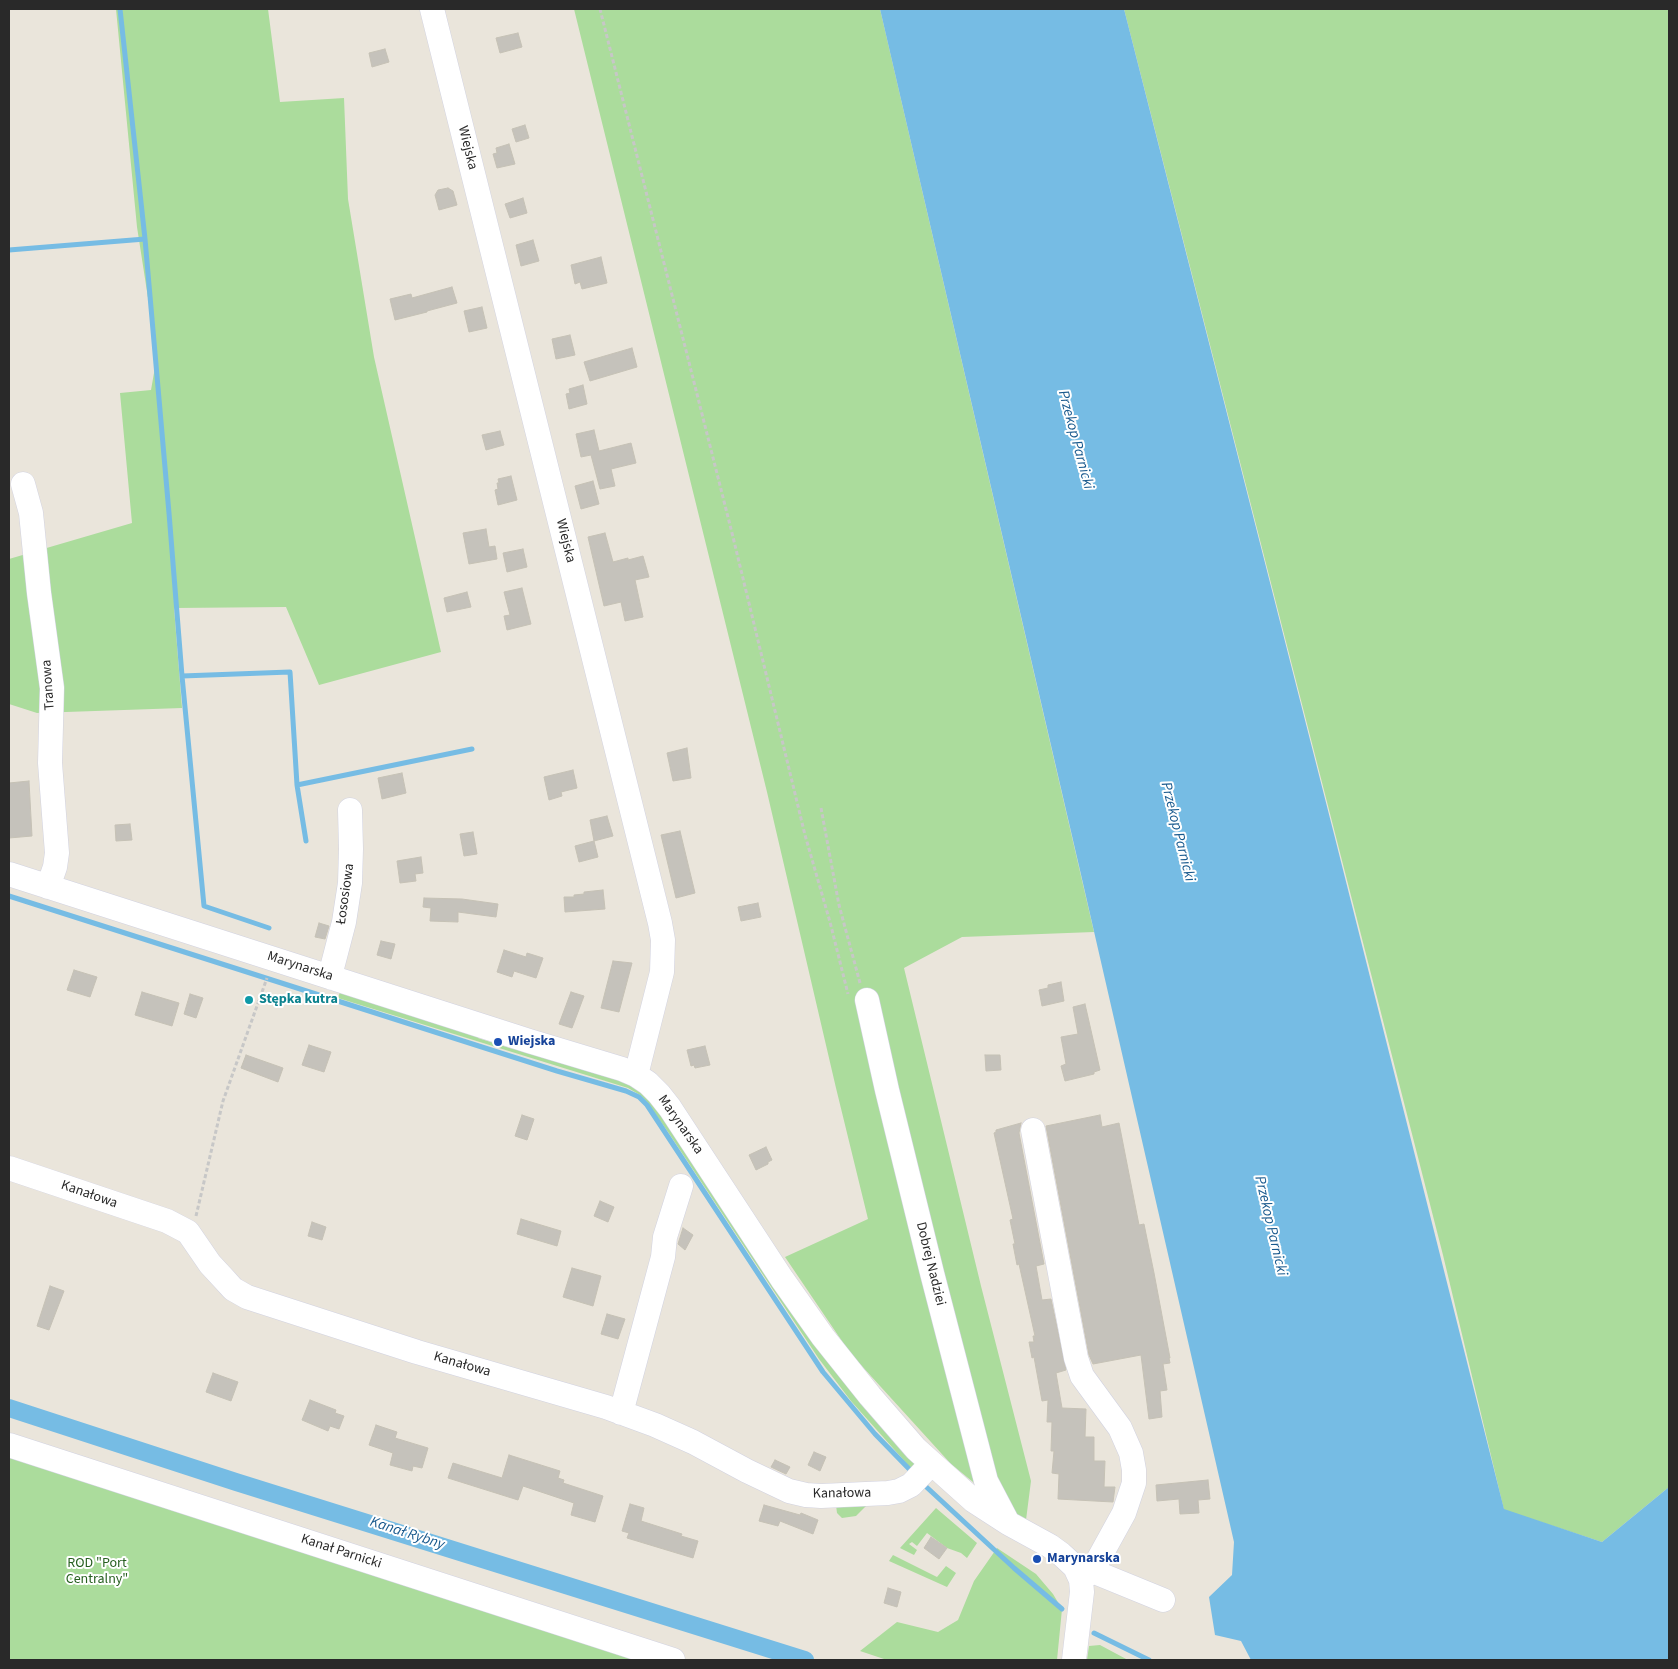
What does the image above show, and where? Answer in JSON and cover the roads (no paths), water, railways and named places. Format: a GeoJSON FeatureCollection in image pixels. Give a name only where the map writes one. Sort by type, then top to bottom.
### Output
{"type":"FeatureCollection","features":[{"type":"Feature","properties":{"kind":"street","name":"Wiejska"},"geometry":{"type":"LineString","coordinates":[[432,9],[660,923],[663,940],[662,972],[636,1075]]}},
{"type":"Feature","properties":{"kind":"street","name":"Tranowa"},"geometry":{"type":"LineString","coordinates":[[23,484],[31,513],[39,593],[52,688],[50,763],[57,853],[55,867],[48,886]]}},
{"type":"Feature","properties":{"kind":"street","name":"Łososiowa"},"geometry":{"type":"LineString","coordinates":[[332,978],[332,968],[344,922],[350,883],[350,810]]}},
{"type":"Feature","properties":{"kind":"street","name":"Marynarska"},"geometry":{"type":"LineString","coordinates":[[9,874],[636,1075],[648,1083],[670,1108],[782,1279],[823,1337],[891,1421],[922,1473],[974,1501],[1062,1554],[1075,1567],[1085,1583]]}},
{"type":"Feature","properties":{"kind":"street","name":"Dobrej Nadziei"},"geometry":{"type":"LineString","coordinates":[[859,1001],[887,1090],[986,1481],[1008,1523]]}},
{"type":"Feature","properties":{"kind":"street"},"geometry":{"type":"LineString","coordinates":[[1033,1130],[1076,1358],[1082,1376],[1120,1428],[1131,1453],[1134,1470],[1134,1482],[1130,1499],[1121,1520],[1085,1583],[1074,1654]]}},
{"type":"Feature","properties":{"kind":"street","name":"Kanałowa"},"geometry":{"type":"LineString","coordinates":[[9,1168],[167,1221],[188,1232],[210,1264],[233,1289],[247,1297],[417,1352],[621,1413],[655,1425],[693,1442],[747,1472],[788,1491],[821,1496],[879,1494],[899,1491],[922,1473]]}},
{"type":"Feature","properties":{"kind":"street"},"geometry":{"type":"LineString","coordinates":[[621,1413],[663,1258],[665,1237],[682,1186]]}},
{"type":"Feature","properties":{"kind":"street","name":"Kanał Parnicki"},"geometry":{"type":"LineString","coordinates":[[9,1445],[673,1660]]}},
{"type":"Feature","properties":{"kind":"street"},"geometry":{"type":"LineString","coordinates":[[1085,1583],[1163,1600]]}},
{"type":"Feature","properties":{"kind":"water","name":"Przekop Parnicki"},"geometry":{"type":"Polygon","coordinates":[[[880,9],[1124,9],[1504,1509],[1602,1542],[1669,1487],[1669,1660],[1251,1660],[1241,1641],[1215,1635],[1209,1597],[1232,1575],[1234,1542],[880,9]]]}},
{"type":"Feature","properties":{"kind":"waterway"},"geometry":{"type":"LineString","coordinates":[[120,9],[145,239],[182,676],[204,906],[269,928]]}},
{"type":"Feature","properties":{"kind":"waterway"},"geometry":{"type":"LineString","coordinates":[[9,250],[145,239]]}},
{"type":"Feature","properties":{"kind":"waterway"},"geometry":{"type":"LineString","coordinates":[[182,676],[290,672],[297,785],[472,749]]}},
{"type":"Feature","properties":{"kind":"waterway"},"geometry":{"type":"LineString","coordinates":[[297,785],[306,841]]}},
{"type":"Feature","properties":{"kind":"waterway"},"geometry":{"type":"LineString","coordinates":[[9,896],[557,1071],[626,1091],[639,1097],[647,1105],[823,1372],[875,1434],[914,1474]]}},
{"type":"Feature","properties":{"kind":"waterway","name":"Kanał Rybny"},"geometry":{"type":"LineString","coordinates":[[9,1408],[236,1482],[805,1660]]}},
{"type":"Feature","properties":{"kind":"waterway"},"geometry":{"type":"LineString","coordinates":[[921,1482],[1014,1568],[1062,1609]]}},
{"type":"Feature","properties":{"kind":"waterway"},"geometry":{"type":"LineString","coordinates":[[1094,1633],[1149,1660]]}},
{"type":"Feature","properties":{"kind":"place","name":"Stępka kutra"},"geometry":{"type":"Point","coordinates":[249,1000]}},
{"type":"Feature","properties":{"kind":"place","name":"Wiejska"},"geometry":{"type":"Point","coordinates":[498,1042]}},
{"type":"Feature","properties":{"kind":"place","name":"Marynarska"},"geometry":{"type":"Point","coordinates":[1037,1559]}},
{"type":"Feature","properties":{"kind":"park label","name":"ROD \"Port Centralny\""},"geometry":{"type":"Point","coordinates":[97,1572]}}]}
